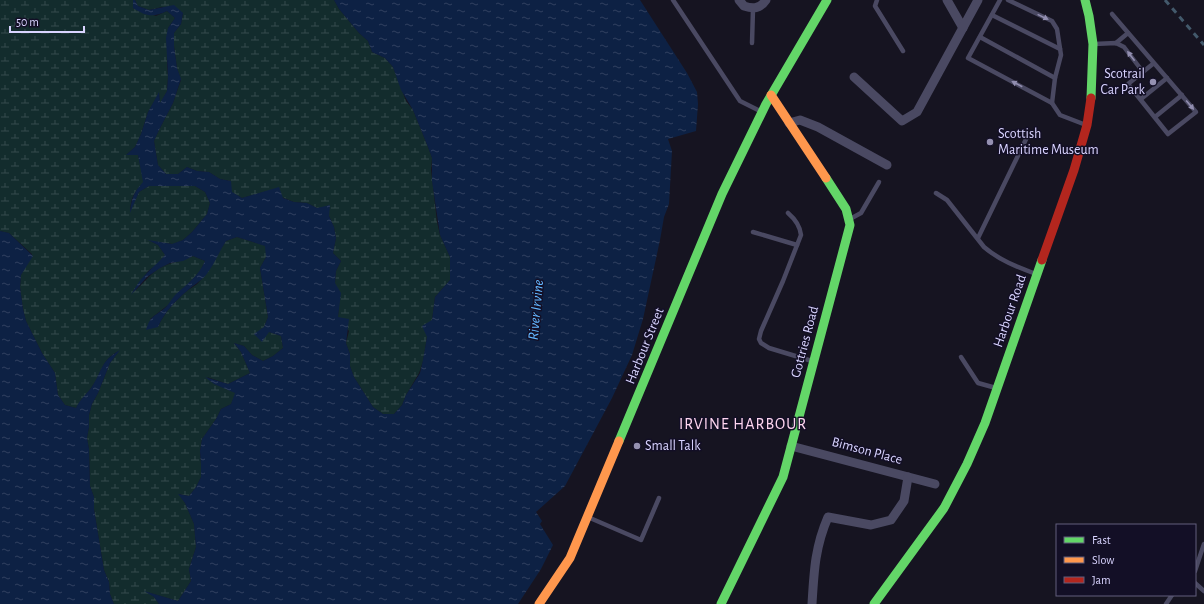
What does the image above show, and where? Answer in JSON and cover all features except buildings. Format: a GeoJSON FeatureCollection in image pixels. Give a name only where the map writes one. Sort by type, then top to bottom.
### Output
{"type":"FeatureCollection","features":[{"type":"Feature","properties":{"kind":"street"},"geometry":{"type":"LineString","coordinates":[[739,0],[744,6],[753,9],[762,5],[766,0]]}},
{"type":"Feature","properties":{"kind":"street","name":"Harbour Street"},"geometry":{"type":"LineString","coordinates":[[539,604],[570,558],[722,194],[770,95],[827,0]]}},
{"type":"Feature","properties":{"kind":"street"},"geometry":{"type":"LineString","coordinates":[[947,0],[963,28]]}},
{"type":"Feature","properties":{"kind":"street"},"geometry":{"type":"LineString","coordinates":[[854,77],[902,121],[917,112],[978,0]]}},
{"type":"Feature","properties":{"kind":"street","name":"Harbour Road"},"geometry":{"type":"LineString","coordinates":[[874,604],[944,508],[970,457],[985,423],[1038,274],[1074,170],[1092,105],[1093,44],[1085,0]]}},
{"type":"Feature","properties":{"kind":"street","name":"Gottries Road"},"geometry":{"type":"LineString","coordinates":[[721,604],[783,478],[850,225],[846,208],[770,95]]}},
{"type":"Feature","properties":{"kind":"street"},"geometry":{"type":"LineString","coordinates":[[789,124],[800,120],[887,165]]}},
{"type":"Feature","properties":{"kind":"street","name":"Bimson Place"},"geometry":{"type":"LineString","coordinates":[[791,446],[935,484]]}},
{"type":"Feature","properties":{"kind":"street"},"geometry":{"type":"LineString","coordinates":[[812,604],[814,568],[820,536],[828,517],[871,524],[891,520],[904,501],[908,477]]}},
{"type":"Feature","properties":{"kind":"lane"},"geometry":{"type":"LineString","coordinates":[[673,0],[740,101],[762,112]]}},
{"type":"Feature","properties":{"kind":"lane"},"geometry":{"type":"LineString","coordinates":[[877,0],[874,6],[903,51]]}},
{"type":"Feature","properties":{"kind":"lane"},"geometry":{"type":"LineString","coordinates":[[1000,0],[968,58],[1052,103],[1060,115],[1087,125]]}},
{"type":"Feature","properties":{"kind":"lane"},"geometry":{"type":"LineString","coordinates":[[1008,0],[1052,21],[1057,29],[1061,56],[1052,103]]}},
{"type":"Feature","properties":{"kind":"lane"},"geometry":{"type":"LineString","coordinates":[[752,43],[753,9]]}},
{"type":"Feature","properties":{"kind":"lane"},"geometry":{"type":"LineString","coordinates":[[1112,14],[1182,95],[1196,112],[1168,134],[1128,84],[1154,63]]}},
{"type":"Feature","properties":{"kind":"lane"},"geometry":{"type":"LineString","coordinates":[[992,16],[1060,49]]}},
{"type":"Feature","properties":{"kind":"lane"},"geometry":{"type":"LineString","coordinates":[[1116,43],[1128,33]]}},
{"type":"Feature","properties":{"kind":"lane"},"geometry":{"type":"LineString","coordinates":[[980,37],[1056,78]]}},
{"type":"Feature","properties":{"kind":"lane"},"geometry":{"type":"LineString","coordinates":[[1093,44],[1116,43],[1124,47],[1143,72]]}},
{"type":"Feature","properties":{"kind":"lane"},"geometry":{"type":"LineString","coordinates":[[1141,99],[1167,78]]}},
{"type":"Feature","properties":{"kind":"lane"},"geometry":{"type":"LineString","coordinates":[[1155,117],[1182,95]]}},
{"type":"Feature","properties":{"kind":"lane"},"geometry":{"type":"LineString","coordinates":[[978,238],[1029,133]]}},
{"type":"Feature","properties":{"kind":"lane"},"geometry":{"type":"LineString","coordinates":[[849,220],[861,214],[878,182]]}},
{"type":"Feature","properties":{"kind":"lane"},"geometry":{"type":"LineString","coordinates":[[936,193],[947,200],[978,238],[984,248],[991,254],[1038,274]]}},
{"type":"Feature","properties":{"kind":"lane"},"geometry":{"type":"LineString","coordinates":[[788,213],[797,222],[801,230],[801,234],[784,281],[761,331],[759,339],[761,343],[769,348],[814,361]]}},
{"type":"Feature","properties":{"kind":"lane"},"geometry":{"type":"LineString","coordinates":[[753,232],[797,245]]}},
{"type":"Feature","properties":{"kind":"lane"},"geometry":{"type":"LineString","coordinates":[[961,358],[978,383],[997,388]]}},
{"type":"Feature","properties":{"kind":"lane"},"geometry":{"type":"LineString","coordinates":[[588,517],[641,540],[659,498]]}},
{"type":"Feature","properties":{"kind":"lane"},"geometry":{"type":"LineString","coordinates":[[1196,568],[1204,544]]}},
{"type":"Feature","properties":{"kind":"green space"},"geometry":{"type":"Polygon","coordinates":[[[0,0],[133,0],[133,8],[156,16],[167,11],[175,18],[168,28],[167,91],[160,104],[159,93],[148,112],[135,147],[127,154],[138,155],[144,182],[134,195],[131,202],[130,211],[139,192],[149,186],[195,186],[205,192],[210,203],[207,214],[183,240],[173,244],[150,241],[158,245],[165,255],[158,264],[148,271],[132,293],[152,274],[164,266],[193,256],[205,261],[200,271],[192,280],[168,305],[150,319],[158,327],[163,317],[174,303],[203,277],[226,241],[237,237],[266,246],[266,257],[260,268],[268,317],[264,327],[269,332],[281,336],[283,348],[273,356],[263,361],[252,355],[244,346],[234,343],[241,352],[250,373],[228,384],[207,377],[215,384],[236,393],[231,404],[221,409],[202,439],[200,451],[201,477],[196,487],[189,496],[179,494],[185,503],[194,524],[196,547],[189,569],[191,581],[178,601],[147,592],[154,597],[159,604],[114,604],[110,594],[109,582],[104,570],[94,509],[94,497],[90,486],[89,449],[87,438],[89,415],[92,404],[110,363],[119,351],[113,354],[105,363],[95,383],[76,408],[65,405],[58,395],[55,373],[42,353],[26,321],[20,287],[21,275],[32,254],[9,233],[0,231],[0,0]]]}},
{"type":"Feature","properties":{"kind":"green space"},"geometry":{"type":"Polygon","coordinates":[[[135,0],[334,0],[339,9],[359,33],[368,41],[372,52],[385,58],[393,67],[406,101],[413,110],[432,158],[431,170],[437,222],[440,235],[450,257],[451,268],[450,280],[435,297],[432,320],[419,373],[402,405],[394,414],[383,414],[373,407],[354,377],[350,366],[350,354],[346,343],[349,331],[338,317],[339,306],[335,283],[336,271],[341,261],[333,253],[336,238],[334,227],[329,216],[307,203],[294,202],[267,191],[242,198],[231,192],[231,181],[220,179],[209,172],[197,171],[187,167],[178,174],[166,174],[158,165],[154,141],[173,103],[181,80],[177,68],[174,33],[181,24],[183,13],[162,7],[149,10],[138,6],[135,0]]]}},
{"type":"Feature","properties":{"kind":"water","name":"River Irvine"},"geometry":{"type":"Polygon","coordinates":[[[133,0],[135,0],[138,6],[149,10],[174,5],[183,13],[181,24],[174,33],[177,68],[181,79],[173,103],[154,141],[158,165],[166,174],[178,174],[187,167],[197,171],[209,172],[220,179],[231,181],[232,192],[242,198],[279,187],[283,198],[294,202],[307,203],[317,208],[330,205],[329,216],[334,227],[336,238],[333,253],[341,261],[336,271],[335,283],[341,293],[338,317],[349,319],[346,343],[350,354],[350,366],[354,377],[373,407],[383,414],[394,414],[402,405],[406,395],[420,373],[427,337],[422,326],[432,320],[435,297],[450,280],[450,257],[440,235],[432,181],[432,158],[413,110],[401,90],[393,67],[385,58],[372,52],[368,41],[359,33],[339,9],[334,0],[640,0],[687,73],[697,92],[698,104],[696,131],[668,139],[672,151],[669,204],[664,217],[643,319],[632,355],[612,398],[565,486],[536,512],[542,521],[540,524],[553,545],[541,569],[518,604],[159,604],[154,597],[144,591],[178,601],[191,581],[189,569],[196,547],[194,524],[185,503],[178,494],[189,496],[196,487],[201,477],[200,451],[202,439],[221,409],[231,404],[235,393],[214,384],[205,377],[228,384],[250,373],[241,352],[234,343],[244,346],[252,355],[263,361],[273,356],[283,348],[281,336],[269,332],[262,342],[254,334],[264,327],[268,317],[260,268],[266,257],[265,246],[237,237],[226,241],[206,275],[174,303],[163,317],[158,327],[146,330],[152,318],[166,307],[176,294],[193,279],[200,271],[205,261],[193,256],[183,261],[170,263],[147,277],[131,295],[144,276],[165,255],[158,245],[148,240],[172,244],[183,240],[207,214],[210,203],[205,192],[195,186],[149,186],[139,192],[130,213],[134,196],[137,189],[143,182],[138,155],[126,155],[135,147],[148,112],[159,92],[160,103],[167,91],[168,77],[166,38],[168,28],[175,18],[167,11],[157,15],[142,13],[133,8],[133,0]]]}},
{"type":"Feature","properties":{"kind":"water"},"geometry":{"type":"Polygon","coordinates":[[[0,231],[9,233],[33,256],[21,275],[20,287],[23,309],[26,321],[42,353],[55,373],[58,395],[65,405],[76,408],[81,399],[95,382],[102,367],[108,359],[120,350],[110,363],[92,404],[89,415],[87,438],[89,449],[90,486],[94,497],[94,509],[104,570],[109,582],[110,594],[114,604],[0,604],[0,231]]]}},
{"type":"Feature","properties":{"kind":"railway"},"geometry":{"type":"LineString","coordinates":[[1165,0],[1204,45]]}},
{"type":"Feature","properties":{"kind":"traffic: fast"},"geometry":{"type":"LineString","coordinates":[[619,441],[722,194],[766,104],[827,0]]}},
{"type":"Feature","properties":{"kind":"traffic: fast"},"geometry":{"type":"LineString","coordinates":[[1085,0],[1093,44],[1091,98]]}},
{"type":"Feature","properties":{"kind":"traffic: fast"},"geometry":{"type":"LineString","coordinates":[[721,604],[783,477],[850,225],[846,209],[826,178]]}},
{"type":"Feature","properties":{"kind":"traffic: fast"},"geometry":{"type":"LineString","coordinates":[[874,604],[944,508],[967,464],[985,423],[1042,260]]}},
{"type":"Feature","properties":{"kind":"traffic: slow"},"geometry":{"type":"LineString","coordinates":[[771,95],[826,178]]}},
{"type":"Feature","properties":{"kind":"traffic: slow"},"geometry":{"type":"LineString","coordinates":[[539,604],[570,558],[619,441]]}},
{"type":"Feature","properties":{"kind":"traffic: jam"},"geometry":{"type":"LineString","coordinates":[[1042,260],[1074,170],[1087,125],[1091,98]]}},
{"type":"Feature","properties":{"kind":"place","name":"Scotrail Car Park"},"geometry":{"type":"Point","coordinates":[1153,82]}},
{"type":"Feature","properties":{"kind":"place","name":"Scottish Maritime Museum"},"geometry":{"type":"Point","coordinates":[990,142]}},
{"type":"Feature","properties":{"kind":"place","name":"Small Talk"},"geometry":{"type":"Point","coordinates":[637,446]}},
{"type":"Feature","properties":{"kind":"district","name":"IRVINE HARBOUR"},"geometry":{"type":"Point","coordinates":[743,424]}}]}
